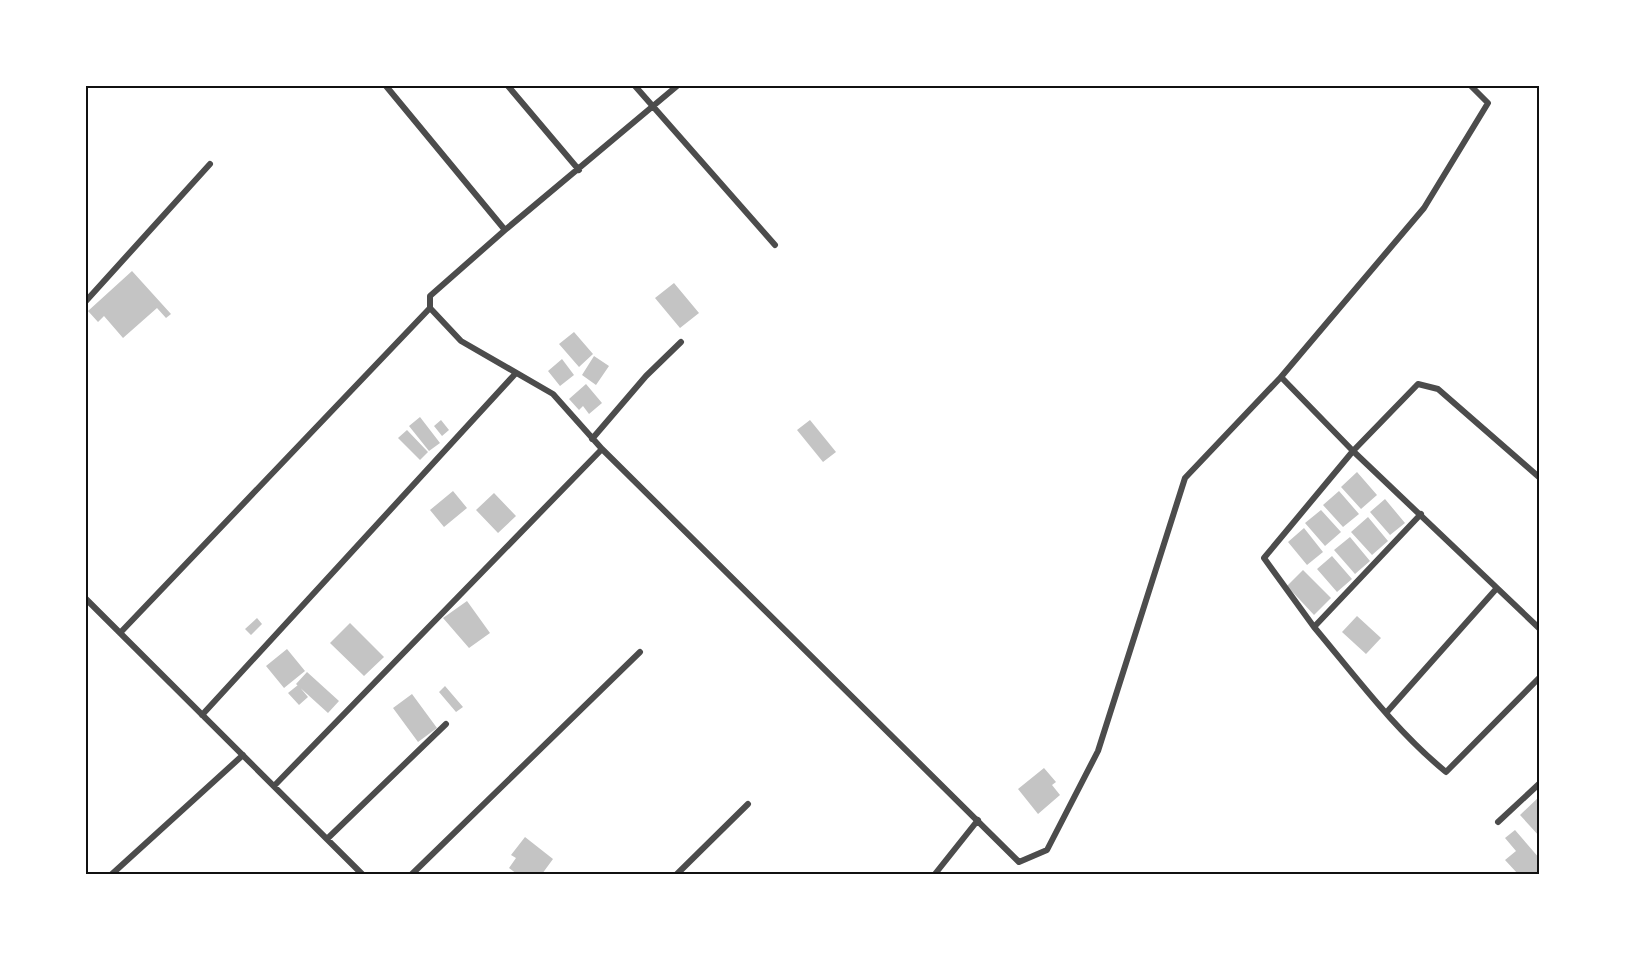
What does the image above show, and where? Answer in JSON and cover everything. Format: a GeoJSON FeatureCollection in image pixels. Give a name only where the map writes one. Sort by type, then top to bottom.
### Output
{"type":"FeatureCollection","features":[{"type":"Feature","properties":{"kind":"street"},"geometry":{"type":"LineString","coordinates":[[386,86],[505,231]]}},
{"type":"Feature","properties":{"kind":"street"},"geometry":{"type":"LineString","coordinates":[[508,86],[579,170]]}},
{"type":"Feature","properties":{"kind":"street"},"geometry":{"type":"LineString","coordinates":[[635,86],[775,245]]}},
{"type":"Feature","properties":{"kind":"street"},"geometry":{"type":"LineString","coordinates":[[677,86],[430,296],[430,308],[461,341],[553,394],[602,449],[1019,862],[1047,850],[1098,751],[1185,478],[1281,377],[1424,208],[1488,103],[1471,86]]}},
{"type":"Feature","properties":{"kind":"street"},"geometry":{"type":"LineString","coordinates":[[86,301],[210,164]]}},
{"type":"Feature","properties":{"kind":"street"},"geometry":{"type":"LineString","coordinates":[[120,633],[430,308]]}},
{"type":"Feature","properties":{"kind":"street"},"geometry":{"type":"LineString","coordinates":[[592,438],[646,376],[681,342]]}},
{"type":"Feature","properties":{"kind":"street"},"geometry":{"type":"LineString","coordinates":[[202,715],[516,373]]}},
{"type":"Feature","properties":{"kind":"street"},"geometry":{"type":"LineString","coordinates":[[1281,377],[1353,451],[1539,629]]}},
{"type":"Feature","properties":{"kind":"street"},"geometry":{"type":"LineString","coordinates":[[1539,478],[1438,389],[1418,384],[1353,451],[1264,558],[1314,627],[1386,713],[1425,754],[1446,772],[1539,677]]}},
{"type":"Feature","properties":{"kind":"street"},"geometry":{"type":"LineString","coordinates":[[274,786],[602,449]]}},
{"type":"Feature","properties":{"kind":"street"},"geometry":{"type":"LineString","coordinates":[[1314,627],[1421,514]]}},
{"type":"Feature","properties":{"kind":"street"},"geometry":{"type":"LineString","coordinates":[[1386,713],[1497,588]]}},
{"type":"Feature","properties":{"kind":"street"},"geometry":{"type":"LineString","coordinates":[[86,600],[362,874]]}},
{"type":"Feature","properties":{"kind":"street"},"geometry":{"type":"LineString","coordinates":[[412,874],[640,652]]}},
{"type":"Feature","properties":{"kind":"street"},"geometry":{"type":"LineString","coordinates":[[327,840],[447,724]]}},
{"type":"Feature","properties":{"kind":"street"},"geometry":{"type":"LineString","coordinates":[[112,874],[243,755]]}},
{"type":"Feature","properties":{"kind":"street"},"geometry":{"type":"LineString","coordinates":[[1498,822],[1539,783]]}},
{"type":"Feature","properties":{"kind":"street"},"geometry":{"type":"LineString","coordinates":[[677,874],[748,804]]}},
{"type":"Feature","properties":{"kind":"street"},"geometry":{"type":"LineString","coordinates":[[935,874],[978,820]]}},
{"type":"Feature","properties":{"kind":"building"},"geometry":{"type":"Polygon","coordinates":[[[132,271],[171,314],[166,318],[157,308],[123,338],[104,316],[98,322],[88,311],[132,271]]]}},
{"type":"Feature","properties":{"kind":"building"},"geometry":{"type":"Polygon","coordinates":[[[674,283],[699,313],[680,328],[655,298],[674,283]]]}},
{"type":"Feature","properties":{"kind":"building"},"geometry":{"type":"Polygon","coordinates":[[[574,332],[593,354],[579,367],[559,344],[574,332]]]}},
{"type":"Feature","properties":{"kind":"building"},"geometry":{"type":"Polygon","coordinates":[[[594,356],[609,366],[596,385],[582,375],[594,356]]]}},
{"type":"Feature","properties":{"kind":"building"},"geometry":{"type":"Polygon","coordinates":[[[562,359],[574,375],[560,386],[548,371],[562,359]]]}},
{"type":"Feature","properties":{"kind":"building"},"geometry":{"type":"Polygon","coordinates":[[[586,384],[602,403],[589,414],[583,406],[579,410],[569,399],[586,384]]]}},
{"type":"Feature","properties":{"kind":"building"},"geometry":{"type":"Polygon","coordinates":[[[420,417],[440,443],[429,451],[409,426],[420,417]]]}},
{"type":"Feature","properties":{"kind":"building"},"geometry":{"type":"Polygon","coordinates":[[[441,420],[449,430],[442,436],[434,426],[441,420]]]}},
{"type":"Feature","properties":{"kind":"building"},"geometry":{"type":"Polygon","coordinates":[[[810,420],[836,452],[823,462],[797,430],[810,420]]]}},
{"type":"Feature","properties":{"kind":"building"},"geometry":{"type":"Polygon","coordinates":[[[407,430],[428,452],[420,460],[398,438],[407,430]]]}},
{"type":"Feature","properties":{"kind":"building"},"geometry":{"type":"Polygon","coordinates":[[[1357,472],[1377,495],[1361,509],[1341,487],[1357,472]]]}},
{"type":"Feature","properties":{"kind":"building"},"geometry":{"type":"Polygon","coordinates":[[[453,491],[467,508],[444,527],[430,510],[453,491]]]}},
{"type":"Feature","properties":{"kind":"building"},"geometry":{"type":"Polygon","coordinates":[[[1339,491],[1359,514],[1343,527],[1323,505],[1339,491]]]}},
{"type":"Feature","properties":{"kind":"building"},"geometry":{"type":"Polygon","coordinates":[[[494,493],[516,516],[498,533],[476,510],[494,493]]]}},
{"type":"Feature","properties":{"kind":"building"},"geometry":{"type":"Polygon","coordinates":[[[1385,499],[1405,523],[1390,535],[1370,512],[1385,499]]]}},
{"type":"Feature","properties":{"kind":"building"},"geometry":{"type":"Polygon","coordinates":[[[1321,510],[1341,532],[1325,546],[1305,523],[1321,510]]]}},
{"type":"Feature","properties":{"kind":"building"},"geometry":{"type":"Polygon","coordinates":[[[1368,517],[1388,541],[1372,555],[1351,532],[1368,517]]]}},
{"type":"Feature","properties":{"kind":"building"},"geometry":{"type":"Polygon","coordinates":[[[1304,528],[1323,552],[1307,565],[1288,542],[1304,528]]]}},
{"type":"Feature","properties":{"kind":"building"},"geometry":{"type":"Polygon","coordinates":[[[1350,537],[1370,561],[1355,574],[1334,550],[1350,537]]]}},
{"type":"Feature","properties":{"kind":"building"},"geometry":{"type":"Polygon","coordinates":[[[1332,556],[1352,579],[1337,592],[1317,569],[1332,556]]]}},
{"type":"Feature","properties":{"kind":"building"},"geometry":{"type":"Polygon","coordinates":[[[1303,570],[1331,598],[1314,615],[1287,586],[1303,570]]]}},
{"type":"Feature","properties":{"kind":"building"},"geometry":{"type":"Polygon","coordinates":[[[467,601],[490,633],[469,648],[443,618],[467,601]]]}},
{"type":"Feature","properties":{"kind":"building"},"geometry":{"type":"Polygon","coordinates":[[[1357,616],[1381,638],[1366,654],[1342,632],[1357,616]]]}},
{"type":"Feature","properties":{"kind":"building"},"geometry":{"type":"Polygon","coordinates":[[[257,618],[262,624],[251,635],[245,629],[257,618]]]}},
{"type":"Feature","properties":{"kind":"building"},"geometry":{"type":"Polygon","coordinates":[[[350,623],[384,657],[364,676],[330,643],[350,623]]]}},
{"type":"Feature","properties":{"kind":"building"},"geometry":{"type":"Polygon","coordinates":[[[287,649],[305,671],[284,688],[266,666],[287,649]]]}},
{"type":"Feature","properties":{"kind":"building"},"geometry":{"type":"Polygon","coordinates":[[[307,672],[339,701],[328,713],[296,684],[307,672]]]}},
{"type":"Feature","properties":{"kind":"building"},"geometry":{"type":"Polygon","coordinates":[[[298,685],[308,697],[299,705],[288,693],[298,685]]]}},
{"type":"Feature","properties":{"kind":"building"},"geometry":{"type":"Polygon","coordinates":[[[445,686],[463,707],[456,712],[439,692],[445,686]]]}},
{"type":"Feature","properties":{"kind":"building"},"geometry":{"type":"Polygon","coordinates":[[[412,694],[437,728],[418,742],[393,708],[412,694]]]}},
{"type":"Feature","properties":{"kind":"building"},"geometry":{"type":"Polygon","coordinates":[[[1044,768],[1056,782],[1052,785],[1060,795],[1038,814],[1018,789],[1044,768]]]}},
{"type":"Feature","properties":{"kind":"building"},"geometry":{"type":"Polygon","coordinates":[[[1540,796],[1540,837],[1520,815],[1540,796]]]}},
{"type":"Feature","properties":{"kind":"building"},"geometry":{"type":"Polygon","coordinates":[[[1515,830],[1540,859],[1540,874],[1518,874],[1505,860],[1516,851],[1505,838],[1515,830]]]}},
{"type":"Feature","properties":{"kind":"building"},"geometry":{"type":"Polygon","coordinates":[[[525,837],[553,859],[542,874],[517,874],[509,868],[516,858],[511,855],[525,837]]]}}]}
